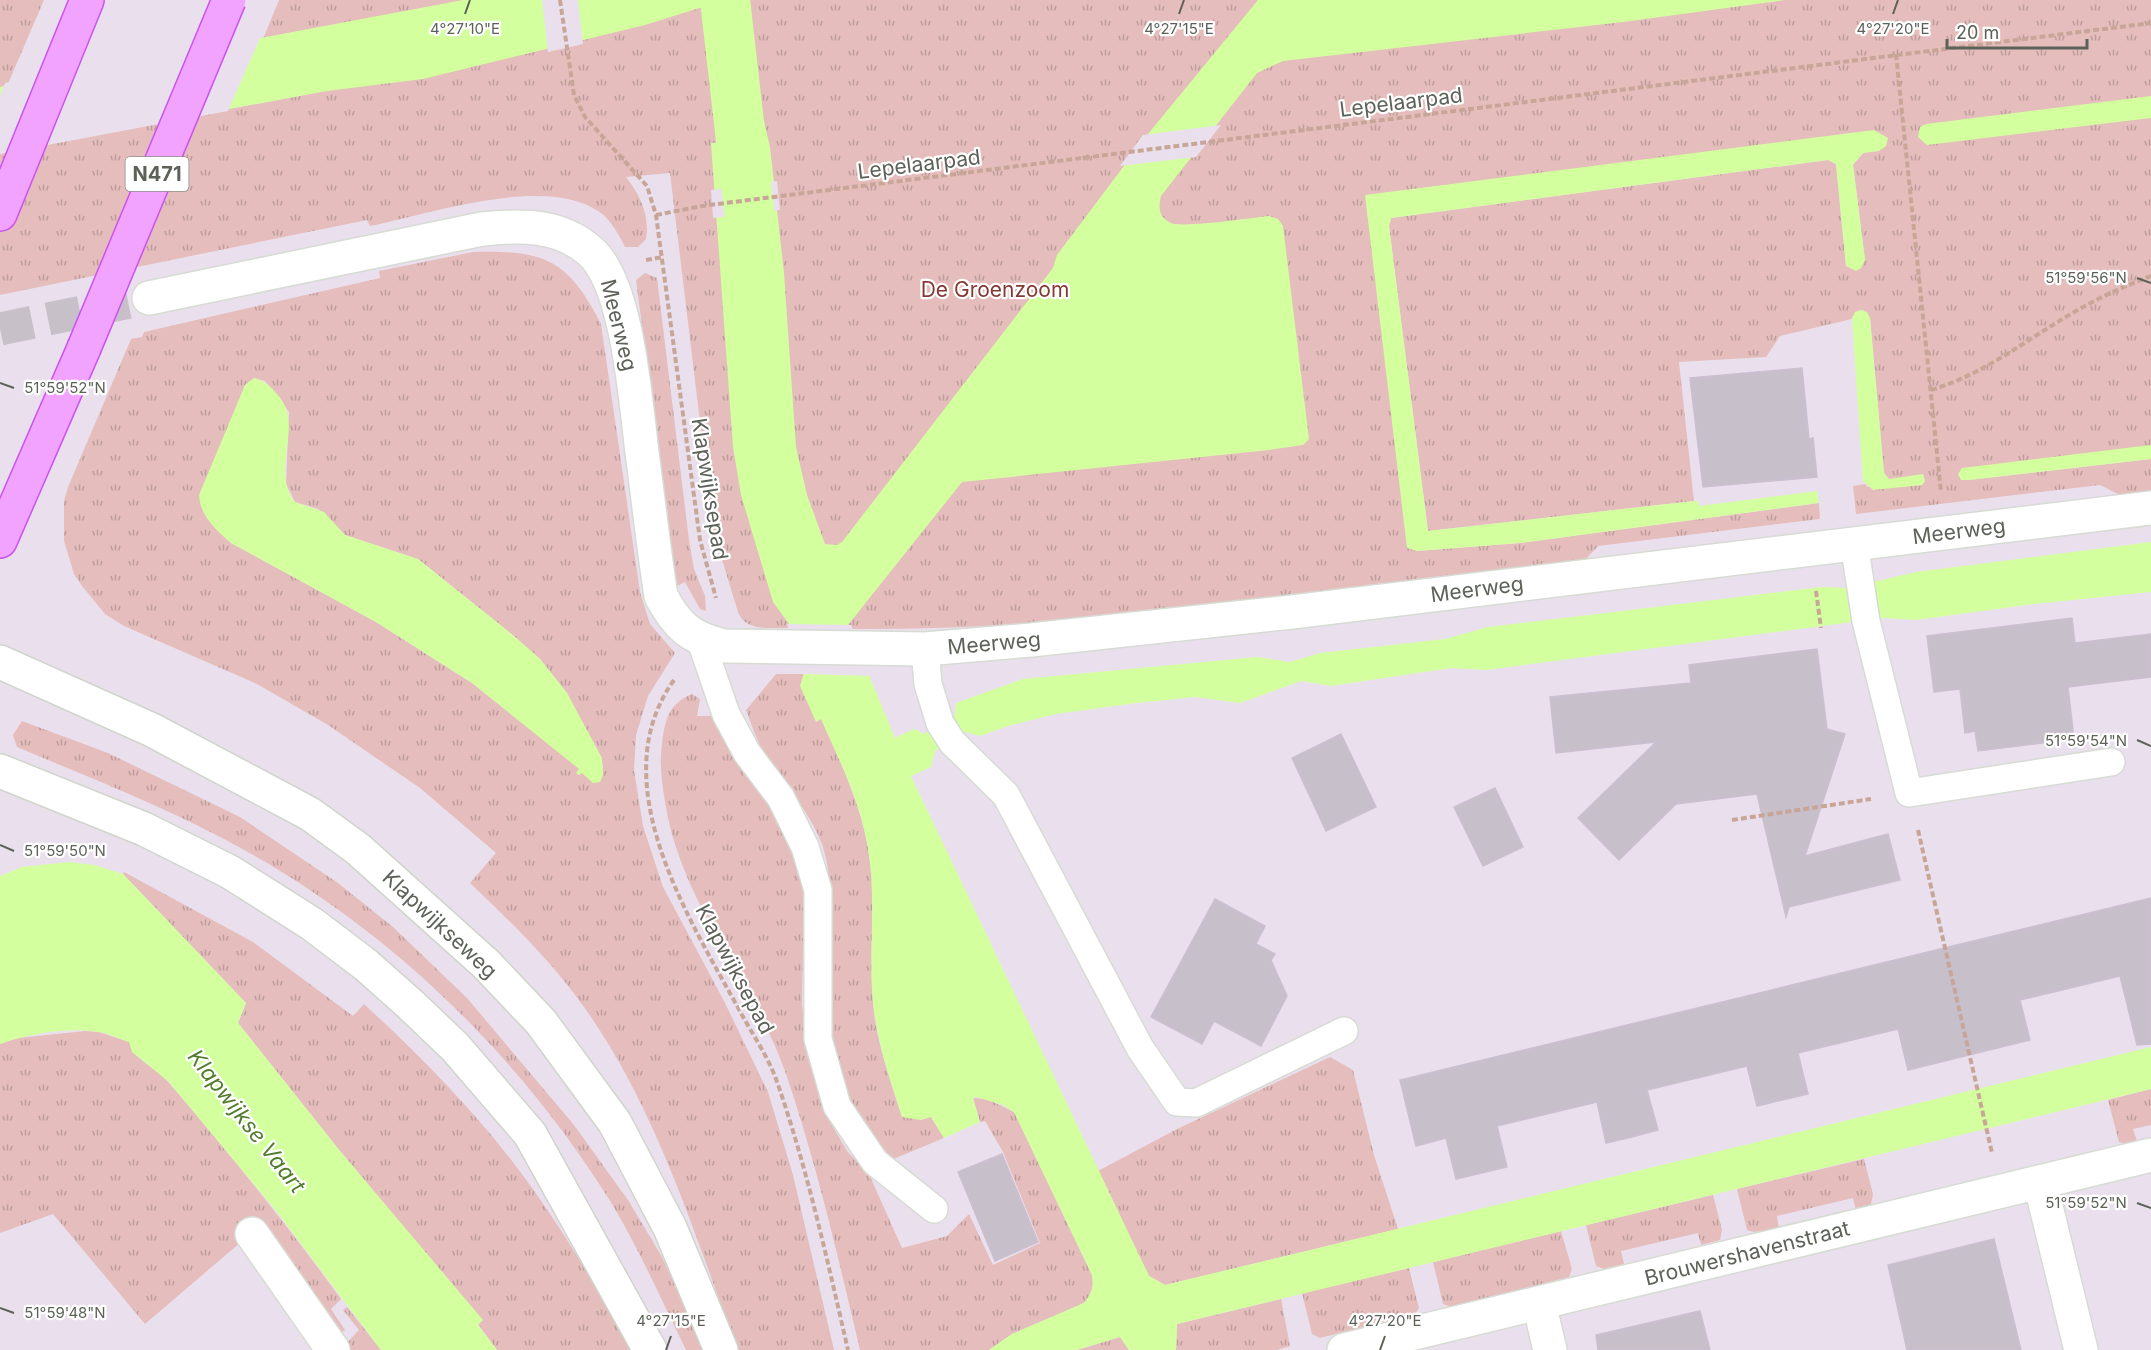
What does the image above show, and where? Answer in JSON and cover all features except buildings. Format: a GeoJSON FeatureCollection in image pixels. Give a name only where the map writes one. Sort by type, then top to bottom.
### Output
{"type":"FeatureCollection","features":[{"type":"Feature","properties":{"kind":"main road","name":"N471"},"geometry":{"type":"LineString","coordinates":[[0,541],[84,348],[229,0]]}},
{"type":"Feature","properties":{"kind":"main road"},"geometry":{"type":"LineString","coordinates":[[0,214],[82,14]]}},
{"type":"Feature","properties":{"kind":"street","name":"Meerweg"},"geometry":{"type":"LineString","coordinates":[[149,298],[482,229],[519,225],[544,228],[567,236],[591,251],[605,268],[618,305],[630,360],[661,596],[672,617],[701,641],[724,646],[925,649],[1292,612],[2151,508]]}},
{"type":"Feature","properties":{"kind":"street","name":"Klapwijkseweg"},"geometry":{"type":"LineString","coordinates":[[0,662],[152,730],[310,814],[358,849],[486,964],[541,1022],[615,1123],[670,1228],[721,1350]]}},
{"type":"Feature","properties":{"kind":"street"},"geometry":{"type":"LineString","coordinates":[[0,771],[144,829],[230,872],[312,924],[366,965],[402,997],[455,1047],[530,1134],[650,1350]]}},
{"type":"Feature","properties":{"kind":"street","name":"Brouwershavenstraat"},"geometry":{"type":"LineString","coordinates":[[1344,1350],[2151,1155]]}},
{"type":"Feature","properties":{"kind":"street"},"geometry":{"type":"LineString","coordinates":[[2040,1182],[2081,1350]]}},
{"type":"Feature","properties":{"kind":"street"},"geometry":{"type":"LineString","coordinates":[[252,1234],[333,1350]]}},
{"type":"Feature","properties":{"kind":"street"},"geometry":{"type":"LineString","coordinates":[[1539,1303],[1551,1350]]}},
{"type":"Feature","properties":{"kind":"lane"},"geometry":{"type":"LineString","coordinates":[[1854,543],[1866,621],[1909,793],[2111,762]]}},
{"type":"Feature","properties":{"kind":"lane"},"geometry":{"type":"LineString","coordinates":[[701,641],[726,714],[747,753],[780,798],[805,847],[818,890],[818,1039],[837,1106],[875,1162],[934,1209]]}},
{"type":"Feature","properties":{"kind":"lane"},"geometry":{"type":"LineString","coordinates":[[925,649],[928,684],[946,732],[1006,795],[1140,1048],[1177,1102],[1196,1103],[1344,1031]]}},
{"type":"Feature","properties":{"kind":"path","name":"Klapwijksepad"},"geometry":{"type":"LineString","coordinates":[[560,0],[574,95],[585,117],[647,186],[656,215],[700,540],[718,606],[713,624],[670,685],[655,714],[644,768],[647,799],[658,844],[698,934],[775,1076],[817,1216],[848,1350]]}},
{"type":"Feature","properties":{"kind":"path","name":"Lepelaarpad"},"geometry":{"type":"LineString","coordinates":[[656,215],[702,206],[2151,23]]}},
{"type":"Feature","properties":{"kind":"path"},"geometry":{"type":"LineString","coordinates":[[1896,54],[1945,533]]}},
{"type":"Feature","properties":{"kind":"path"},"geometry":{"type":"LineString","coordinates":[[1930,390],[1958,382],[1984,369],[2075,311],[2119,288],[2151,276]]}},
{"type":"Feature","properties":{"kind":"path"},"geometry":{"type":"LineString","coordinates":[[1814,580],[1821,628]]}},
{"type":"Feature","properties":{"kind":"path"},"geometry":{"type":"LineString","coordinates":[[1732,820],[1909,793],[1992,1156]]}},
{"type":"Feature","properties":{"kind":"green space"},"geometry":{"type":"Polygon","coordinates":[[[0,0],[44,0],[7,86],[0,87],[0,0]]]}},
{"type":"Feature","properties":{"kind":"green space","name":"De Groenzoom"},"geometry":{"type":"Polygon","coordinates":[[[279,0],[2151,0],[2151,452],[1969,480],[2151,459],[2151,492],[2122,496],[2100,485],[1856,514],[1853,486],[1865,484],[1868,487],[1889,479],[1884,473],[1870,318],[1863,310],[1853,315],[1852,319],[1780,336],[1766,357],[1679,362],[1694,501],[1428,531],[1389,226],[1391,218],[1828,160],[1836,164],[1846,266],[1865,260],[1853,164],[1863,153],[1878,151],[1367,211],[1417,551],[1520,543],[1819,503],[1820,519],[1598,546],[1584,561],[1218,607],[1034,623],[942,628],[850,629],[848,625],[790,623],[792,628],[760,628],[747,623],[738,612],[713,530],[670,173],[626,177],[640,198],[647,222],[646,239],[638,247],[625,247],[614,227],[602,214],[575,201],[548,196],[518,197],[454,206],[370,226],[367,220],[0,295],[0,151],[309,94],[337,25],[263,39],[279,0]]]}},
{"type":"Feature","properties":{"kind":"green space"},"geometry":{"type":"Polygon","coordinates":[[[473,252],[518,253],[536,257],[565,272],[589,302],[601,324],[640,592],[650,624],[675,653],[648,696],[636,735],[634,770],[643,826],[663,887],[724,1001],[768,1092],[793,1175],[834,1350],[738,1350],[672,1173],[633,1088],[610,1047],[584,1007],[558,974],[470,883],[496,853],[420,788],[328,725],[257,684],[124,626],[105,614],[74,574],[64,541],[64,501],[131,339],[142,337],[144,332],[380,278],[379,271],[473,252]],[[254,378],[245,385],[207,518],[231,543],[376,622],[472,683],[580,769],[577,773],[579,775],[582,772],[600,782],[603,766],[567,693],[540,659],[418,559],[345,535],[318,509],[295,502],[286,484],[289,412],[265,381],[254,378]]]}},
{"type":"Feature","properties":{"kind":"green space"},"geometry":{"type":"Polygon","coordinates":[[[645,273],[657,278],[689,540],[694,569],[705,596],[706,611],[700,609],[685,582],[677,586],[636,280],[645,273]]]}},
{"type":"Feature","properties":{"kind":"green space"},"geometry":{"type":"Polygon","coordinates":[[[776,674],[804,674],[817,721],[821,718],[858,807],[870,858],[872,981],[877,1032],[902,1117],[931,1117],[944,1138],[891,1160],[870,1137],[855,1111],[836,1057],[830,999],[830,891],[828,867],[822,844],[804,809],[763,751],[746,710],[776,674]]]}},
{"type":"Feature","properties":{"kind":"green space"},"geometry":{"type":"Polygon","coordinates":[[[692,694],[700,699],[697,716],[717,716],[788,832],[804,889],[802,1005],[810,1056],[825,1113],[847,1151],[869,1174],[902,1248],[947,1236],[969,1214],[993,1265],[1040,1243],[1003,1152],[985,1121],[980,1122],[973,1098],[987,1099],[1014,1112],[1092,1275],[1092,1290],[1084,1303],[1012,1334],[989,1350],[860,1350],[817,1177],[786,1074],[772,1039],[702,908],[673,839],[662,780],[662,744],[669,714],[678,703],[692,694]]]}},
{"type":"Feature","properties":{"kind":"green space"},"geometry":{"type":"Polygon","coordinates":[[[22,721],[108,753],[240,817],[338,883],[393,927],[467,998],[574,1125],[628,1200],[662,1257],[704,1350],[686,1350],[622,1222],[577,1151],[538,1100],[452,1005],[404,961],[354,921],[301,884],[246,851],[162,809],[17,747],[13,735],[22,721]]]}},
{"type":"Feature","properties":{"kind":"green space"},"geometry":{"type":"Polygon","coordinates":[[[124,872],[253,942],[353,1016],[364,1004],[460,1099],[512,1161],[560,1229],[633,1350],[497,1350],[478,1324],[482,1320],[340,1151],[238,1023],[246,1003],[123,874],[124,872]]]}},
{"type":"Feature","properties":{"kind":"green space"},"geometry":{"type":"Polygon","coordinates":[[[85,1031],[99,1032],[129,1042],[136,1054],[170,1084],[258,1190],[341,1299],[331,1309],[345,1330],[338,1335],[241,1242],[145,1324],[53,1214],[0,1233],[0,1044],[18,1038],[85,1031]]]}},
{"type":"Feature","properties":{"kind":"green space"},"geometry":{"type":"Polygon","coordinates":[[[1330,1057],[1353,1070],[1374,1155],[1398,1229],[1165,1285],[1149,1276],[1098,1171],[1175,1130],[1330,1057]]]}},
{"type":"Feature","properties":{"kind":"green space"},"geometry":{"type":"Polygon","coordinates":[[[2151,1089],[2151,1125],[2133,1129],[2137,1141],[2126,1144],[2119,1142],[2108,1100],[2151,1089]]]}},
{"type":"Feature","properties":{"kind":"green space"},"geometry":{"type":"Polygon","coordinates":[[[1864,1159],[1873,1194],[1871,1204],[1856,1211],[1853,1198],[1777,1216],[1779,1229],[1754,1232],[1747,1230],[1737,1189],[1864,1159]]]}},
{"type":"Feature","properties":{"kind":"green space"},"geometry":{"type":"Polygon","coordinates":[[[1713,1195],[1722,1230],[1720,1240],[1701,1245],[1698,1233],[1621,1251],[1624,1264],[1604,1269],[1596,1266],[1586,1225],[1713,1195]]]}},
{"type":"Feature","properties":{"kind":"green space"},"geometry":{"type":"Polygon","coordinates":[[[1561,1231],[1572,1269],[1569,1277],[1451,1307],[1443,1304],[1433,1262],[1561,1231]]]}},
{"type":"Feature","properties":{"kind":"green space"},"geometry":{"type":"Polygon","coordinates":[[[1409,1268],[1419,1308],[1415,1314],[1320,1338],[1312,1334],[1302,1293],[1409,1268]]]}},
{"type":"Feature","properties":{"kind":"green space"},"geometry":{"type":"Polygon","coordinates":[[[1281,1299],[1290,1346],[1277,1350],[1176,1350],[1177,1324],[1281,1299]]]}},
{"type":"Feature","properties":{"kind":"green space"},"geometry":{"type":"Polygon","coordinates":[[[347,1307],[381,1350],[350,1350],[346,1344],[359,1330],[343,1310],[347,1307]]]}},
{"type":"Feature","properties":{"kind":"green space"},"geometry":{"type":"Polygon","coordinates":[[[1120,1337],[1129,1350],[1077,1350],[1080,1349],[1120,1337]]]}},
{"type":"Feature","properties":{"kind":"water"},"geometry":{"type":"Polygon","coordinates":[[[463,0],[746,0],[750,39],[714,43],[709,5],[645,25],[423,79],[327,91],[0,151],[0,87],[463,0]]]}},
{"type":"Feature","properties":{"kind":"water"},"geometry":{"type":"Polygon","coordinates":[[[1258,0],[1785,0],[1623,22],[1283,61],[1257,73],[1161,196],[1160,208],[1164,218],[1171,223],[1203,224],[1269,216],[1278,219],[1283,226],[1309,439],[1303,445],[1269,450],[962,482],[848,625],[895,738],[914,729],[924,734],[955,716],[956,703],[1023,679],[1257,657],[1290,662],[1320,653],[1445,639],[1488,627],[1821,587],[1848,588],[1916,572],[2151,542],[2151,592],[2034,604],[1916,620],[1883,618],[1486,670],[1451,668],[1331,686],[1301,681],[1240,703],[1196,697],[1056,714],[1008,726],[980,736],[965,732],[935,751],[931,767],[911,776],[1149,1276],[1165,1285],[2151,1047],[2151,1089],[1177,1324],[1176,1350],[1129,1350],[1120,1337],[1077,1350],[989,1350],[1012,1334],[1084,1303],[1092,1290],[1092,1275],[1014,1112],[1003,1105],[973,1098],[980,1122],[944,1138],[931,1117],[921,1120],[902,1117],[875,1017],[872,981],[870,859],[862,822],[847,777],[821,719],[816,722],[800,686],[804,673],[792,628],[773,602],[741,495],[733,447],[711,143],[742,142],[764,121],[770,147],[784,273],[796,447],[807,495],[825,544],[837,545],[842,542],[1053,268],[1057,255],[1148,134],[1258,0]]]}},
{"type":"Feature","properties":{"kind":"water"},"geometry":{"type":"Polygon","coordinates":[[[2151,96],[2151,118],[1927,145],[1918,137],[1920,127],[1926,124],[2151,96]]]}},
{"type":"Feature","properties":{"kind":"water"},"geometry":{"type":"Polygon","coordinates":[[[1874,130],[1888,138],[1886,146],[1879,151],[1863,153],[1853,165],[1865,260],[1861,268],[1856,271],[1846,266],[1836,164],[1828,160],[1391,218],[1389,226],[1428,531],[1694,501],[1698,501],[1699,506],[1817,491],[1819,503],[1520,543],[1417,551],[1407,548],[1365,195],[1874,130]]]}},
{"type":"Feature","properties":{"kind":"water"},"geometry":{"type":"Polygon","coordinates":[[[1860,310],[1867,312],[1870,318],[1884,473],[1889,479],[1923,474],[1925,481],[1922,485],[1873,490],[1863,481],[1852,319],[1855,312],[1860,310]]]}},
{"type":"Feature","properties":{"kind":"water"},"geometry":{"type":"Polygon","coordinates":[[[254,378],[270,386],[285,406],[289,433],[285,476],[288,489],[295,502],[324,512],[345,535],[418,559],[540,659],[567,693],[602,758],[603,775],[600,782],[593,783],[582,773],[579,775],[576,773],[579,769],[472,683],[376,622],[231,543],[215,528],[202,510],[199,495],[245,385],[254,378]]]}},
{"type":"Feature","properties":{"kind":"water"},"geometry":{"type":"Polygon","coordinates":[[[2151,445],[2151,459],[1969,480],[1961,480],[1958,474],[1962,468],[2151,445]]]}},
{"type":"Feature","properties":{"kind":"water","name":"Klapwijkse Vaart"},"geometry":{"type":"Polygon","coordinates":[[[69,862],[94,865],[123,874],[246,1003],[238,1023],[340,1151],[483,1320],[478,1325],[497,1350],[381,1350],[277,1212],[168,1081],[132,1052],[129,1042],[102,1033],[74,1030],[36,1034],[0,1044],[0,876],[22,867],[69,862]]]}},
{"type":"Feature","properties":{"kind":"pier"},"geometry":{"type":"Polygon","coordinates":[[[542,0],[578,0],[583,44],[548,52],[542,0]]]}},
{"type":"Feature","properties":{"kind":"pier"},"geometry":{"type":"Polygon","coordinates":[[[261,36],[228,111],[0,154],[0,96],[5,83],[261,36]]]}},
{"type":"Feature","properties":{"kind":"pier"},"geometry":{"type":"Polygon","coordinates":[[[1221,125],[1196,157],[1120,166],[1143,135],[1221,125]]]}},
{"type":"Feature","properties":{"kind":"pier"},"geometry":{"type":"Polygon","coordinates":[[[777,181],[780,210],[713,218],[711,190],[777,181]]]}},
{"type":"Feature","properties":{"kind":"pier"},"geometry":{"type":"Polygon","coordinates":[[[787,624],[851,625],[874,676],[801,674],[787,624]]]}},
{"type":"Feature","properties":{"kind":"waterway"},"geometry":{"type":"LineString","coordinates":[[725,0],[749,210]]}},
{"type":"Feature","properties":{"kind":"tunnel"},"geometry":{"type":"LineString","coordinates":[[0,329],[149,298]]}}]}
